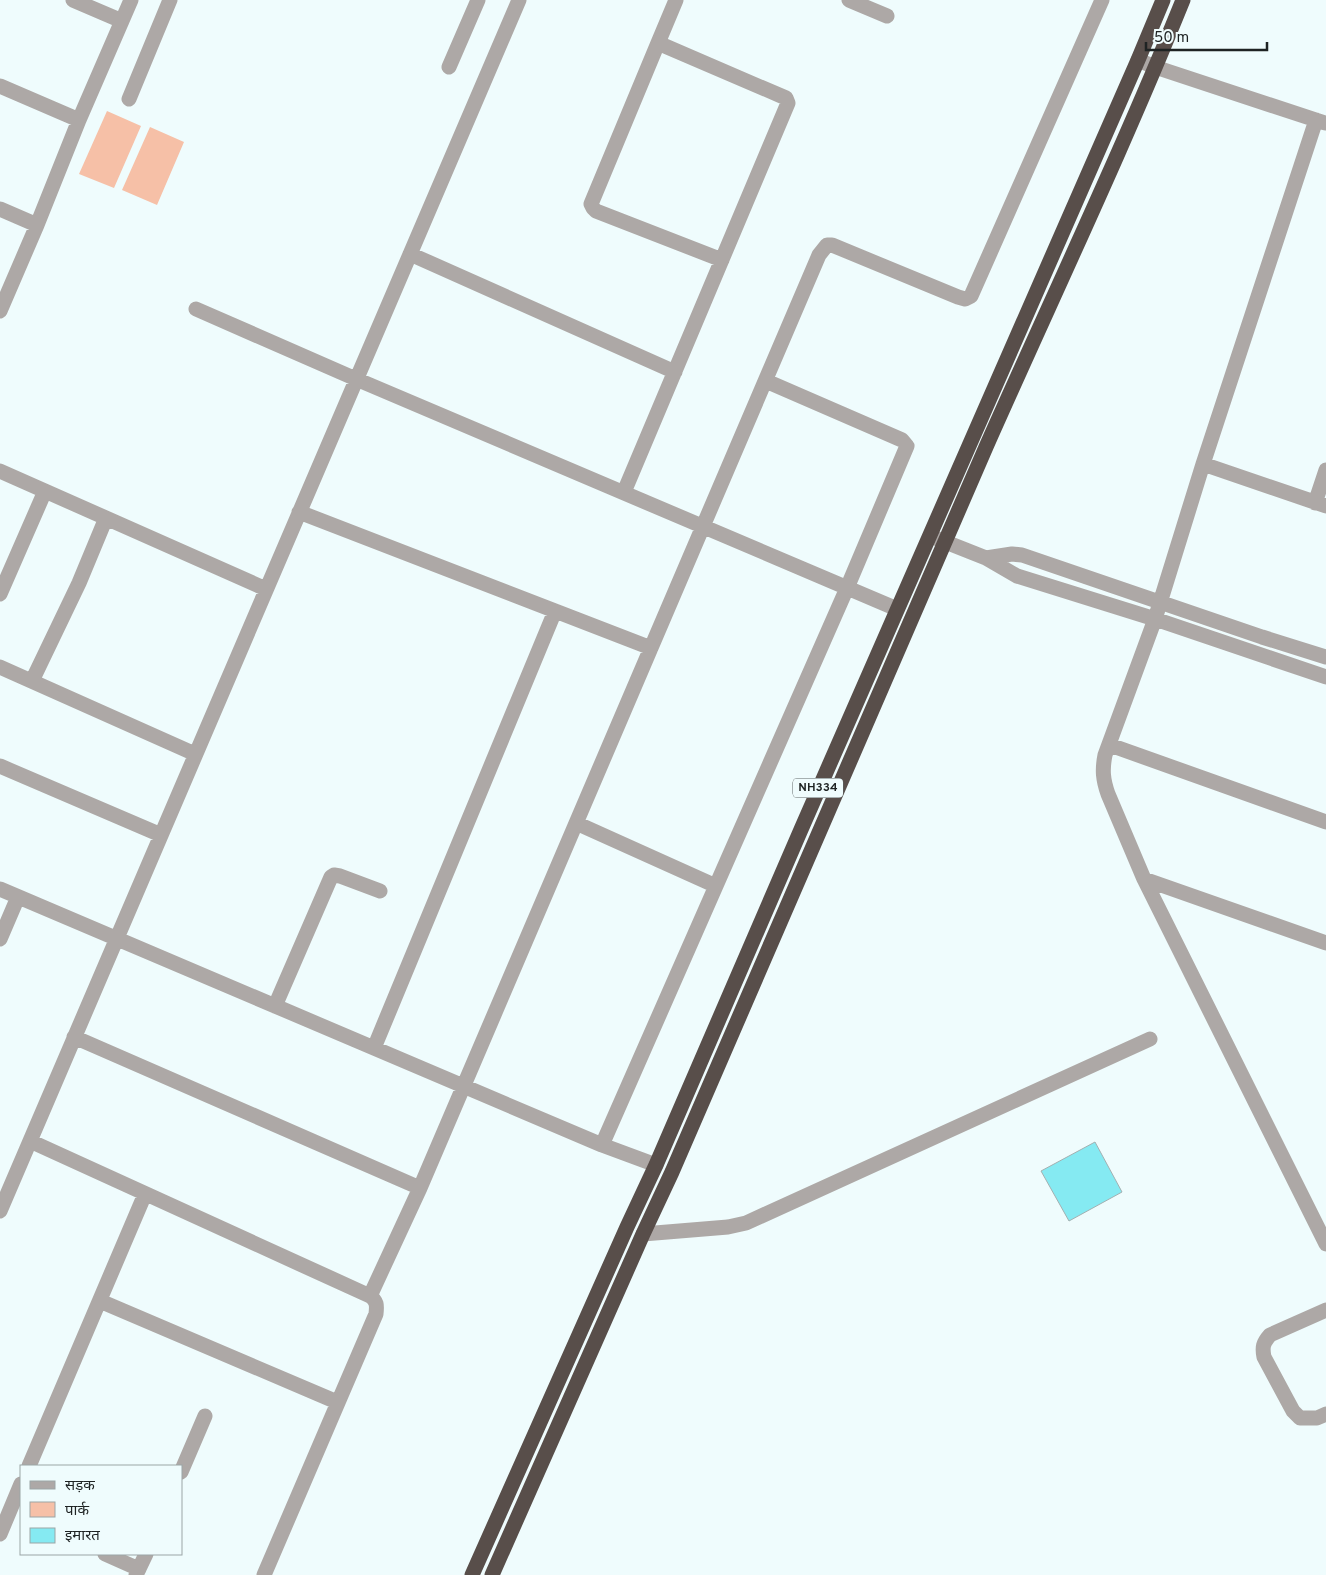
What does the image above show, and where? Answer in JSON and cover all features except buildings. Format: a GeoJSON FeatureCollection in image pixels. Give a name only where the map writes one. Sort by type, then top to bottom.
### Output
{"type":"FeatureCollection","features":[{"type":"Feature","properties":{"kind":"highway","name":"NH334"},"geometry":{"type":"LineString","coordinates":[[472,1575],[656,1165],[840,738],[1163,0]]}},
{"type":"Feature","properties":{"kind":"highway","name":"NH334"},"geometry":{"type":"LineString","coordinates":[[492,1575],[672,1172],[1155,68],[1183,0]]}},
{"type":"Feature","properties":{"kind":"street"},"geometry":{"type":"LineString","coordinates":[[74,0],[122,21]]}},
{"type":"Feature","properties":{"kind":"street"},"geometry":{"type":"LineString","coordinates":[[0,311],[131,0]]}},
{"type":"Feature","properties":{"kind":"street"},"geometry":{"type":"LineString","coordinates":[[129,100],[170,0]]}},
{"type":"Feature","properties":{"kind":"street"},"geometry":{"type":"LineString","coordinates":[[450,67],[478,0]]}},
{"type":"Feature","properties":{"kind":"street"},"geometry":{"type":"LineString","coordinates":[[0,1211],[519,0]]}},
{"type":"Feature","properties":{"kind":"street"},"geometry":{"type":"LineString","coordinates":[[676,0],[591,204],[592,208],[596,211],[722,260]]}},
{"type":"Feature","properties":{"kind":"street"},"geometry":{"type":"LineString","coordinates":[[849,0],[887,16]]}},
{"type":"Feature","properties":{"kind":"street"},"geometry":{"type":"LineString","coordinates":[[370,1296],[420,1188],[819,255],[827,246],[832,245],[958,297],[966,298],[971,296],[1102,0]]}},
{"type":"Feature","properties":{"kind":"street"},"geometry":{"type":"LineString","coordinates":[[624,492],[788,100],[658,43]]}},
{"type":"Feature","properties":{"kind":"street"},"geometry":{"type":"LineString","coordinates":[[1138,60],[1155,68],[1321,122],[1203,464],[1155,619],[1105,755],[1102,768],[1103,782],[1144,879],[1326,1244]]}},
{"type":"Feature","properties":{"kind":"street"},"geometry":{"type":"LineString","coordinates":[[0,86],[79,120]]}},
{"type":"Feature","properties":{"kind":"street"},"geometry":{"type":"LineString","coordinates":[[0,209],[37,224]]}},
{"type":"Feature","properties":{"kind":"street"},"geometry":{"type":"LineString","coordinates":[[410,254],[675,372]]}},
{"type":"Feature","properties":{"kind":"street"},"geometry":{"type":"LineString","coordinates":[[196,308],[356,379],[897,610]]}},
{"type":"Feature","properties":{"kind":"street"},"geometry":{"type":"LineString","coordinates":[[602,1145],[847,588],[907,446],[902,440],[766,381]]}},
{"type":"Feature","properties":{"kind":"street"},"geometry":{"type":"LineString","coordinates":[[1203,464],[1320,505],[1326,470]]}},
{"type":"Feature","properties":{"kind":"street"},"geometry":{"type":"LineString","coordinates":[[0,471],[266,590]]}},
{"type":"Feature","properties":{"kind":"street"},"geometry":{"type":"LineString","coordinates":[[0,594],[45,491]]}},
{"type":"Feature","properties":{"kind":"street"},"geometry":{"type":"LineString","coordinates":[[299,512],[651,648]]}},
{"type":"Feature","properties":{"kind":"street"},"geometry":{"type":"LineString","coordinates":[[32,682],[79,583],[106,518]]}},
{"type":"Feature","properties":{"kind":"street"},"geometry":{"type":"LineString","coordinates":[[929,535],[986,558],[1017,576],[1155,619],[1326,677]]}},
{"type":"Feature","properties":{"kind":"street"},"geometry":{"type":"LineString","coordinates":[[986,558],[1012,554],[1022,555],[1326,658]]}},
{"type":"Feature","properties":{"kind":"street"},"geometry":{"type":"LineString","coordinates":[[374,1048],[555,611]]}},
{"type":"Feature","properties":{"kind":"street"},"geometry":{"type":"LineString","coordinates":[[0,667],[195,754]]}},
{"type":"Feature","properties":{"kind":"street"},"geometry":{"type":"LineString","coordinates":[[1110,745],[1326,822]]}},
{"type":"Feature","properties":{"kind":"street"},"geometry":{"type":"LineString","coordinates":[[0,766],[160,835]]}},
{"type":"Feature","properties":{"kind":"street"},"geometry":{"type":"LineString","coordinates":[[576,823],[716,886]]}},
{"type":"Feature","properties":{"kind":"street"},"geometry":{"type":"LineString","coordinates":[[275,1006],[331,877],[334,875],[340,876],[380,891]]}},
{"type":"Feature","properties":{"kind":"street"},"geometry":{"type":"LineString","coordinates":[[1144,879],[1326,943]]}},
{"type":"Feature","properties":{"kind":"street"},"geometry":{"type":"LineString","coordinates":[[0,889],[602,1145],[656,1165]]}},
{"type":"Feature","properties":{"kind":"street"},"geometry":{"type":"LineString","coordinates":[[0,939],[18,897]]}},
{"type":"Feature","properties":{"kind":"street"},"geometry":{"type":"LineString","coordinates":[[74,1037],[420,1188]]}},
{"type":"Feature","properties":{"kind":"street"},"geometry":{"type":"LineString","coordinates":[[643,1234],[728,1227],[746,1223],[1150,1038]]}},
{"type":"Feature","properties":{"kind":"street"},"geometry":{"type":"LineString","coordinates":[[30,1141],[376,1300],[376,1314],[264,1575]]}},
{"type":"Feature","properties":{"kind":"street"},"geometry":{"type":"LineString","coordinates":[[29,1465],[145,1194]]}},
{"type":"Feature","properties":{"kind":"street"},"geometry":{"type":"LineString","coordinates":[[100,1301],[337,1402]]}},
{"type":"Feature","properties":{"kind":"street"},"geometry":{"type":"LineString","coordinates":[[1326,1310],[1270,1335],[1264,1341],[1262,1348],[1264,1357],[1293,1411],[1300,1418],[1317,1418],[1326,1414]]}},
{"type":"Feature","properties":{"kind":"street"},"geometry":{"type":"LineString","coordinates":[[182,1470],[206,1416]]}},
{"type":"Feature","properties":{"kind":"street"},"geometry":{"type":"LineString","coordinates":[[0,1534],[20,1486]]}},
{"type":"Feature","properties":{"kind":"street"},"geometry":{"type":"LineString","coordinates":[[108,1555],[138,1572],[146,1555]]}},
{"type":"Feature","properties":{"kind":"green space"},"geometry":{"type":"Polygon","coordinates":[[[107,111],[141,126],[114,188],[79,174],[107,111]]]}},
{"type":"Feature","properties":{"kind":"green space"},"geometry":{"type":"Polygon","coordinates":[[[150,127],[184,142],[157,205],[122,190],[150,127]]]}}]}
